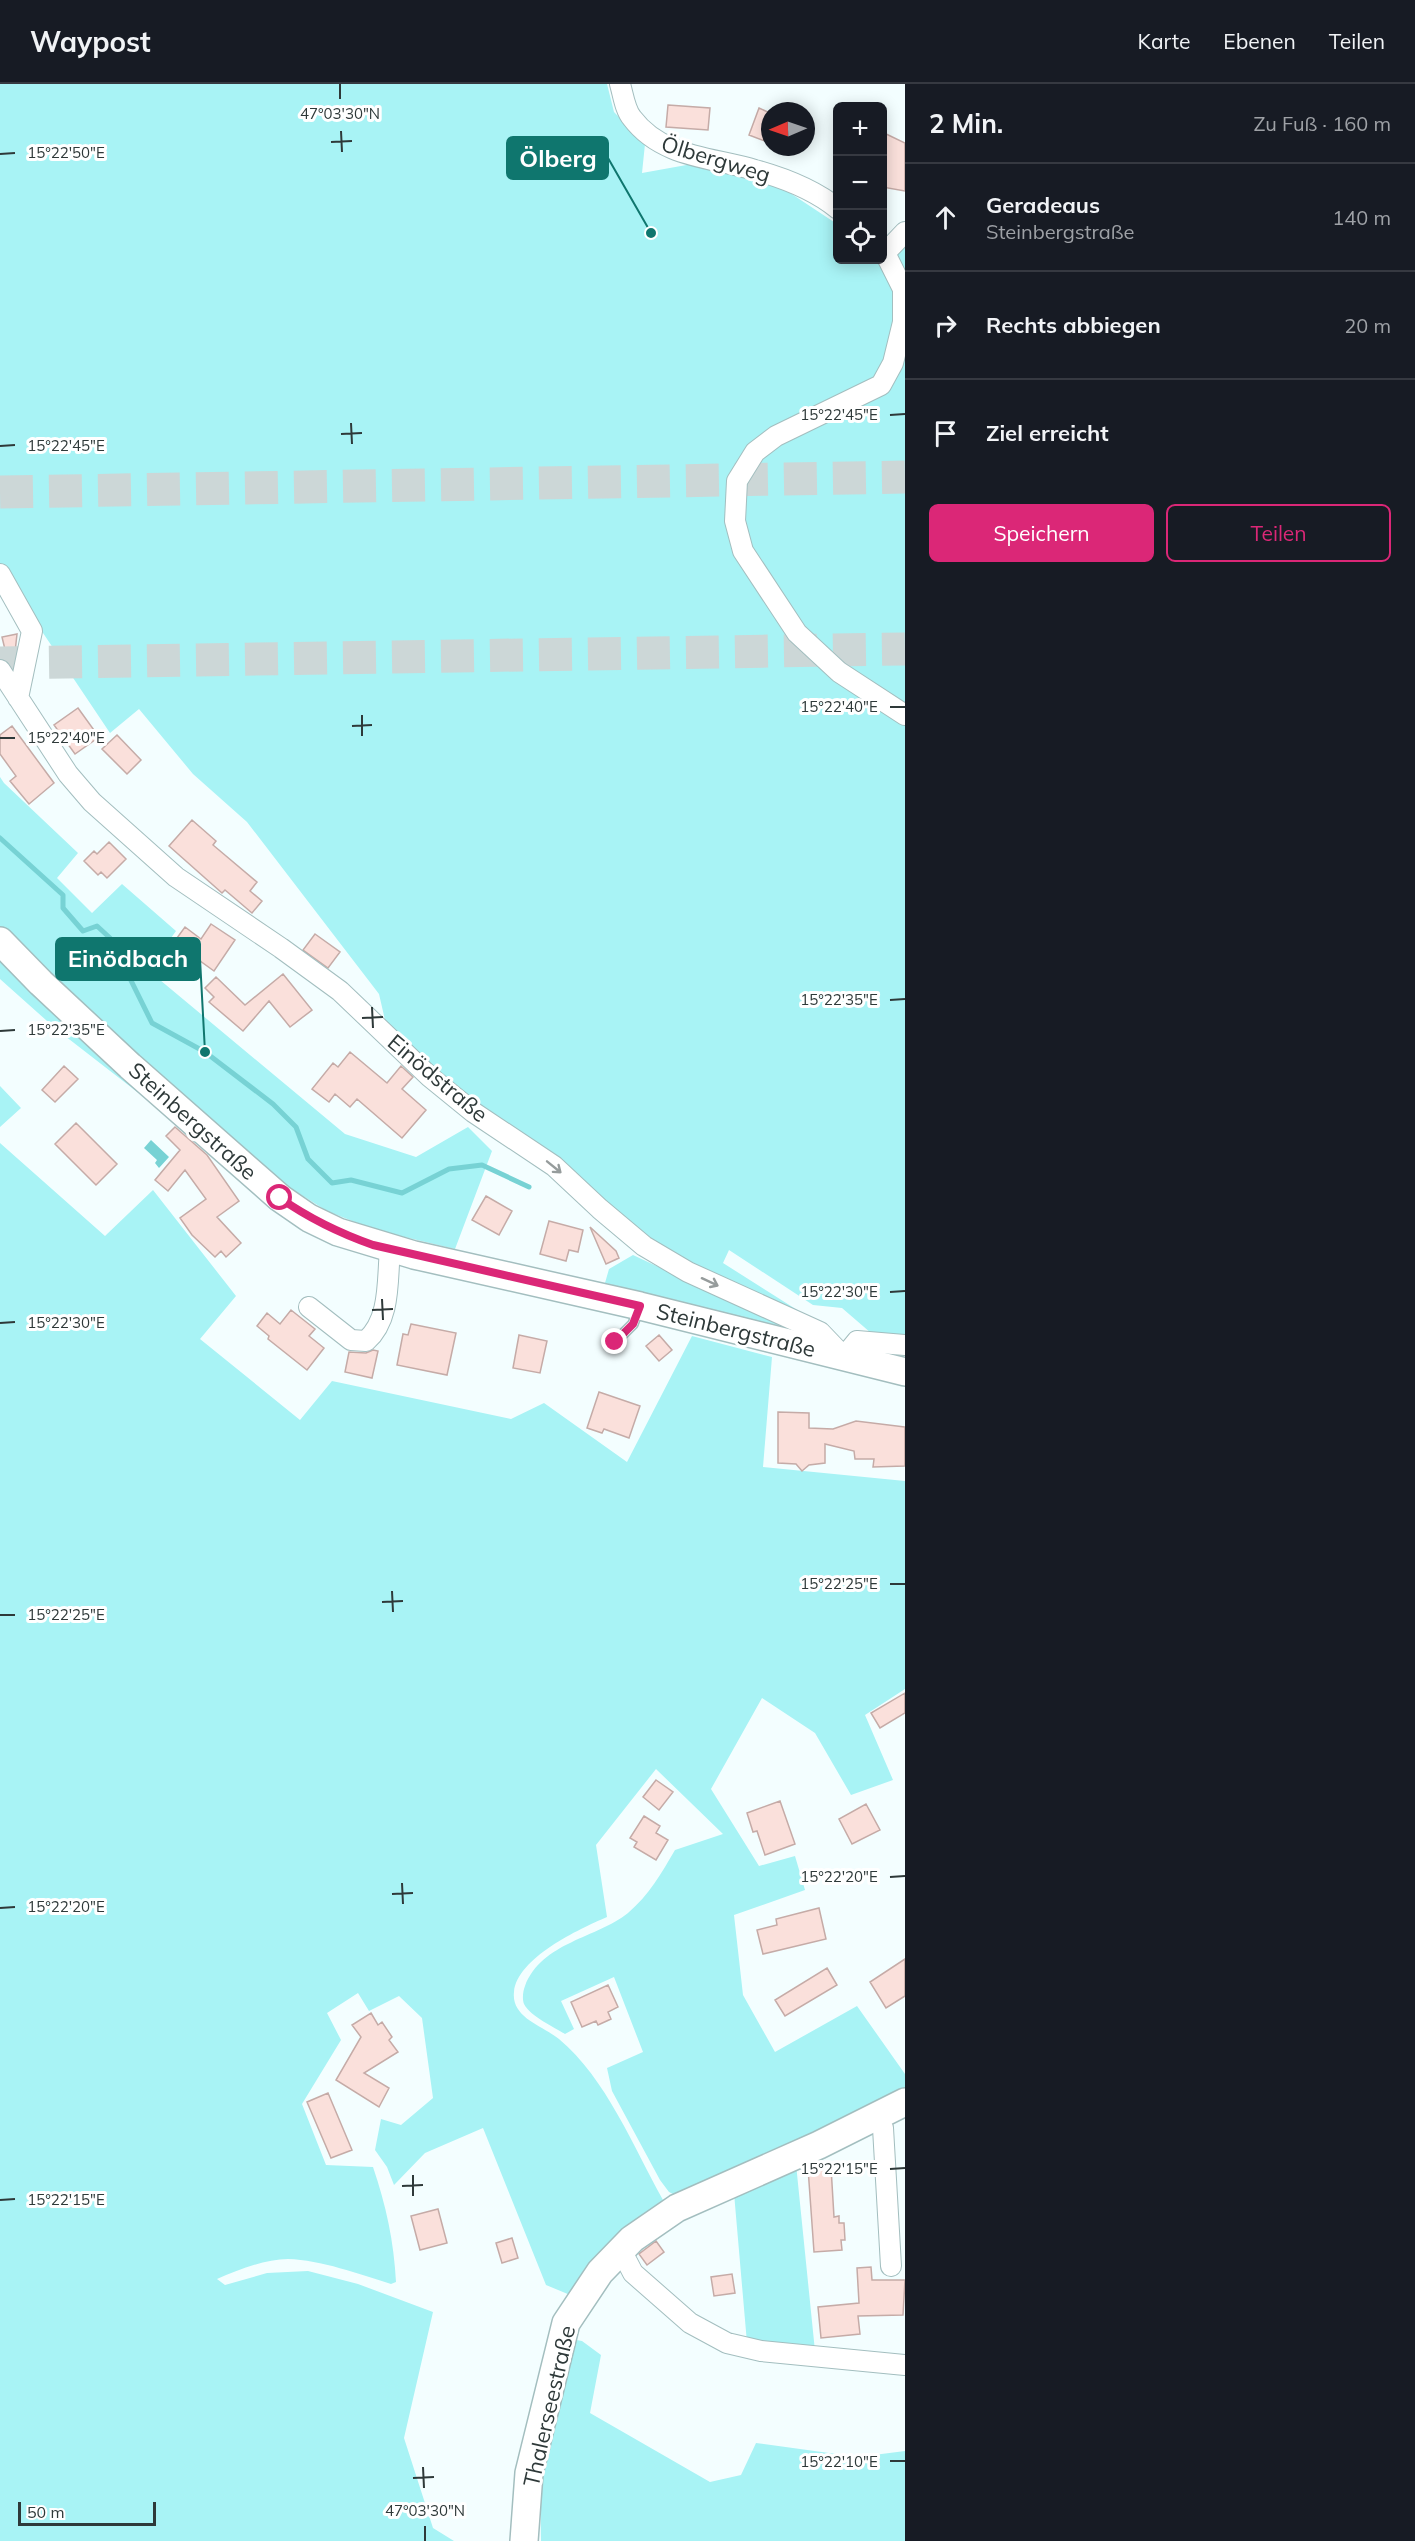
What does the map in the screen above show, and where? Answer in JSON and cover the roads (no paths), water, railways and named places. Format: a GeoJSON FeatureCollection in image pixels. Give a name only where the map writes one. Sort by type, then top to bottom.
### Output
{"type":"FeatureCollection","features":[{"type":"Feature","properties":{"kind":"main road","name":"Steinbergstraße"},"geometry":{"type":"LineString","coordinates":[[0,940],[41,983],[130,1066],[280,1198],[309,1218],[338,1232],[390,1250],[640,1306],[905,1371]]}},
{"type":"Feature","properties":{"kind":"main road","name":"Thalerseestraße"},"geometry":{"type":"LineString","coordinates":[[524,2541],[529,2472],[566,2323],[587,2288],[621,2250],[677,2208],[905,2102]]}},
{"type":"Feature","properties":{"kind":"street","name":"Ölbergweg"},"geometry":{"type":"LineString","coordinates":[[620,84],[630,117],[656,142],[677,152],[754,170],[792,183],[833,206]]}},
{"type":"Feature","properties":{"kind":"street"},"geometry":{"type":"LineString","coordinates":[[887,249],[905,232]]}},
{"type":"Feature","properties":{"kind":"street"},"geometry":{"type":"LineString","coordinates":[[887,258],[903,289],[903,322],[893,363],[881,385],[776,436],[755,452],[737,481],[735,521],[743,551],[796,633],[840,672],[905,715]]}},
{"type":"Feature","properties":{"kind":"street"},"geometry":{"type":"LineString","coordinates":[[0,574],[32,631],[18,698]]}},
{"type":"Feature","properties":{"kind":"street","name":"Einödstraße"},"geometry":{"type":"LineString","coordinates":[[0,670],[68,774],[92,801],[176,877],[340,991],[430,1077],[464,1105],[554,1166],[644,1246],[688,1272],[820,1332],[844,1357]]}},
{"type":"Feature","properties":{"kind":"street"},"geometry":{"type":"LineString","coordinates":[[309,1307],[351,1340],[366,1341],[374,1333],[384,1312],[390,1250]]}},
{"type":"Feature","properties":{"kind":"street"},"geometry":{"type":"LineString","coordinates":[[844,1357],[857,1341],[905,1346]]}},
{"type":"Feature","properties":{"kind":"street"},"geometry":{"type":"LineString","coordinates":[[876,2117],[883,2128],[891,2266]]}},
{"type":"Feature","properties":{"kind":"street"},"geometry":{"type":"LineString","coordinates":[[621,2250],[633,2273],[690,2323],[727,2343],[761,2351],[905,2365]]}},
{"type":"Feature","properties":{"kind":"lane"},"geometry":{"type":"LineString","coordinates":[[615,1342],[633,1324],[640,1306]]}},
{"type":"Feature","properties":{"kind":"waterway"},"geometry":{"type":"LineString","coordinates":[[0,838],[63,895],[63,908],[83,931],[97,926],[110,938],[152,1023],[205,1052],[273,1104],[296,1127],[308,1159],[332,1183],[351,1180],[402,1193],[449,1169],[482,1165],[529,1187]]}},
{"type":"Feature","properties":{"kind":"tunnel"},"geometry":{"type":"LineString","coordinates":[[0,492],[905,477]]}},
{"type":"Feature","properties":{"kind":"tunnel"},"geometry":{"type":"LineString","coordinates":[[0,663],[905,649]]}},
{"type":"Feature","properties":{"kind":"place","name":"Ölberg"},"geometry":{"type":"Point","coordinates":[651,233]}},
{"type":"Feature","properties":{"kind":"place","name":"Einödbach"},"geometry":{"type":"Point","coordinates":[205,1052]}}]}
